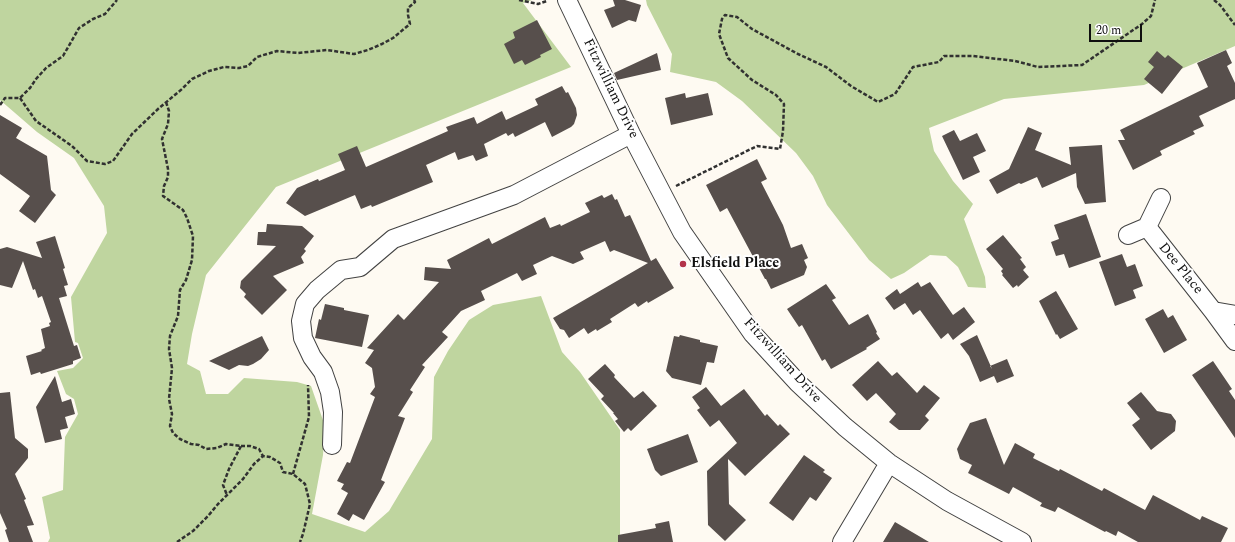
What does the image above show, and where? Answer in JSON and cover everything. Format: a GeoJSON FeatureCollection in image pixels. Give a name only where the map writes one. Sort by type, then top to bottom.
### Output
{"type":"FeatureCollection","features":[{"type":"Feature","properties":{"kind":"street","name":"Fitzwilliam Drive"},"geometry":{"type":"LineString","coordinates":[[567,0],[631,134],[682,232],[753,334],[798,383],[840,422],[889,463],[946,501],[1022,542]]}},
{"type":"Feature","properties":{"kind":"street"},"geometry":{"type":"LineString","coordinates":[[332,445],[333,412],[330,392],[323,372],[316,364],[303,338],[301,321],[305,304],[317,290],[341,270],[360,267],[393,239],[514,195],[631,134]]}},
{"type":"Feature","properties":{"kind":"street"},"geometry":{"type":"LineString","coordinates":[[1128,235],[1147,227],[1161,198]]}},
{"type":"Feature","properties":{"kind":"street","name":"Dee Place"},"geometry":{"type":"LineString","coordinates":[[1147,227],[1235,341]]}},
{"type":"Feature","properties":{"kind":"street"},"geometry":{"type":"LineString","coordinates":[[1213,311],[1235,315]]}},
{"type":"Feature","properties":{"kind":"street"},"geometry":{"type":"LineString","coordinates":[[842,542],[889,463]]}},
{"type":"Feature","properties":{"kind":"path"},"geometry":{"type":"LineString","coordinates":[[0,105],[5,98],[20,98],[46,68],[63,56],[79,28],[92,19],[105,14],[117,0]]}},
{"type":"Feature","properties":{"kind":"path"},"geometry":{"type":"LineString","coordinates":[[20,98],[36,121],[72,146],[83,158],[87,161],[105,164],[113,161],[132,134],[192,79],[209,71],[224,67],[239,68],[248,66],[257,57],[277,51],[298,54],[327,50],[354,54],[394,38],[410,24],[408,8],[415,2],[414,0]]}},
{"type":"Feature","properties":{"kind":"path"},"geometry":{"type":"LineString","coordinates":[[519,0],[538,4],[547,1]]}},
{"type":"Feature","properties":{"kind":"path"},"geometry":{"type":"LineString","coordinates":[[662,193],[757,146],[780,149],[783,131],[784,104],[776,96],[752,80],[728,58],[718,34],[722,19],[725,15],[737,17],[752,29],[798,54],[826,67],[851,86],[878,102],[895,94],[913,68],[939,62],[944,56],[980,57],[1015,61],[1038,67],[1082,66],[1151,16],[1155,0]]}},
{"type":"Feature","properties":{"kind":"path"},"geometry":{"type":"LineString","coordinates":[[1214,0],[1220,5],[1235,25]]}},
{"type":"Feature","properties":{"kind":"path"},"geometry":{"type":"LineString","coordinates":[[166,102],[169,111],[168,124],[162,139],[168,177],[164,186],[163,196],[183,210],[192,236],[192,260],[186,280],[180,290],[178,316],[170,336],[169,348],[172,361],[169,399],[172,414],[170,426],[173,433],[180,439],[191,444],[199,445],[206,449],[217,448],[226,444],[250,446],[259,449],[263,456]]}},
{"type":"Feature","properties":{"kind":"path"},"geometry":{"type":"LineString","coordinates":[[293,474],[309,417],[307,393],[309,374],[316,364]]}},
{"type":"Feature","properties":{"kind":"path"},"geometry":{"type":"LineString","coordinates":[[227,495],[223,485],[228,469],[240,446]]}},
{"type":"Feature","properties":{"kind":"path"},"geometry":{"type":"LineString","coordinates":[[177,542],[193,531],[263,456],[270,457],[280,463],[283,472],[293,474],[305,484],[310,504],[300,542]]}},
{"type":"Feature","properties":{"kind":"green space"},"geometry":{"type":"Polygon","coordinates":[[[0,0],[532,0],[523,3],[571,67],[276,187],[206,275],[192,334],[187,364],[200,371],[206,394],[228,394],[244,378],[297,382],[311,386],[325,426],[323,455],[312,514],[365,532],[389,511],[432,439],[434,377],[448,351],[469,320],[493,305],[541,296],[562,352],[580,372],[620,430],[620,542],[48,542],[50,538],[42,497],[63,490],[65,437],[78,414],[74,399],[66,394],[57,371],[73,368],[83,358],[78,343],[75,342],[71,297],[107,233],[104,206],[74,158],[37,132],[0,100],[0,0]]]}},
{"type":"Feature","properties":{"kind":"green space"},"geometry":{"type":"Polygon","coordinates":[[[646,0],[1235,0],[1235,46],[1144,85],[1004,99],[929,128],[934,151],[953,181],[973,204],[964,219],[985,277],[986,288],[968,287],[958,267],[946,256],[930,255],[904,273],[891,279],[869,260],[827,205],[813,176],[796,153],[742,101],[716,82],[670,72],[672,54],[647,5],[646,0]]]}},
{"type":"Feature","properties":{"kind":"building"},"geometry":{"type":"Polygon","coordinates":[[[613,0],[625,0],[641,5],[636,22],[629,20],[612,28],[604,10],[615,6],[613,0]]]}},
{"type":"Feature","properties":{"kind":"building"},"geometry":{"type":"Polygon","coordinates":[[[537,20],[552,49],[540,55],[541,57],[525,65],[522,60],[514,64],[504,44],[515,38],[513,32],[537,20]]]}},
{"type":"Feature","properties":{"kind":"building"},"geometry":{"type":"Polygon","coordinates":[[[1226,50],[1232,63],[1227,66],[1235,83],[1235,99],[1199,116],[1204,126],[1193,131],[1195,134],[1160,151],[1162,155],[1133,170],[1118,140],[1125,140],[1120,130],[1208,87],[1197,63],[1226,50]]]}},
{"type":"Feature","properties":{"kind":"building"},"geometry":{"type":"Polygon","coordinates":[[[1157,51],[1165,58],[1168,55],[1183,67],[1162,94],[1144,79],[1154,67],[1148,62],[1157,51]]]}},
{"type":"Feature","properties":{"kind":"building"},"geometry":{"type":"Polygon","coordinates":[[[657,53],[661,70],[617,80],[614,73],[657,53]]]}},
{"type":"Feature","properties":{"kind":"building"},"geometry":{"type":"Polygon","coordinates":[[[562,86],[566,93],[568,92],[576,108],[577,115],[574,124],[571,127],[552,137],[545,122],[515,137],[513,133],[508,136],[506,133],[484,144],[488,156],[476,161],[473,155],[458,160],[455,152],[426,165],[433,182],[372,207],[371,205],[361,209],[355,195],[305,216],[286,203],[297,188],[345,170],[338,154],[357,146],[366,167],[448,131],[446,127],[474,117],[477,124],[502,111],[506,120],[538,105],[535,99],[562,86]]]}},
{"type":"Feature","properties":{"kind":"building"},"geometry":{"type":"Polygon","coordinates":[[[685,93],[686,98],[708,93],[713,115],[671,125],[665,98],[685,93]]]}},
{"type":"Feature","properties":{"kind":"building"},"geometry":{"type":"Polygon","coordinates":[[[0,115],[22,128],[16,138],[47,156],[51,190],[56,195],[35,223],[19,211],[30,196],[0,174],[0,115]]]}},
{"type":"Feature","properties":{"kind":"building"},"geometry":{"type":"Polygon","coordinates":[[[1028,127],[1042,133],[1035,150],[1071,165],[1069,147],[1102,145],[1106,202],[1085,204],[1077,187],[1076,173],[1042,188],[1037,177],[1021,184],[1019,183],[997,194],[989,180],[1009,169],[1028,127]]]}},
{"type":"Feature","properties":{"kind":"building"},"geometry":{"type":"Polygon","coordinates":[[[954,130],[960,141],[977,133],[986,151],[973,157],[980,172],[963,180],[942,136],[954,130]]]}},
{"type":"Feature","properties":{"kind":"building"},"geometry":{"type":"Polygon","coordinates":[[[757,159],[767,179],[761,182],[783,225],[791,248],[802,244],[808,258],[804,260],[807,267],[804,275],[771,289],[727,208],[720,212],[706,185],[757,159]]]}},
{"type":"Feature","properties":{"kind":"building"},"geometry":{"type":"Polygon","coordinates":[[[612,194],[615,200],[617,199],[625,217],[630,215],[651,261],[656,258],[674,288],[638,307],[635,303],[610,319],[612,322],[597,331],[596,329],[588,334],[584,328],[569,338],[564,330],[560,329],[553,318],[648,263],[614,250],[610,252],[605,241],[580,252],[584,259],[573,264],[552,256],[533,265],[537,274],[522,281],[517,273],[481,291],[485,300],[461,311],[442,332],[448,337],[422,365],[425,367],[410,390],[413,392],[398,416],[405,418],[381,480],[385,482],[364,520],[353,514],[349,521],[337,514],[348,493],[341,489],[344,484],[337,481],[347,462],[350,463],[375,397],[370,394],[375,387],[372,368],[365,363],[374,350],[367,348],[398,314],[404,320],[439,282],[424,280],[425,267],[451,269],[447,260],[489,238],[492,244],[545,217],[550,228],[560,224],[561,226],[590,212],[585,203],[602,195],[604,198],[612,194]]]}},
{"type":"Feature","properties":{"kind":"building"},"geometry":{"type":"Polygon","coordinates":[[[1086,214],[1101,257],[1069,268],[1064,254],[1056,256],[1051,242],[1059,239],[1054,225],[1086,214]]]}},
{"type":"Feature","properties":{"kind":"building"},"geometry":{"type":"Polygon","coordinates":[[[267,224],[302,226],[314,236],[304,249],[306,251],[301,257],[304,263],[273,276],[287,290],[262,315],[244,297],[246,294],[240,288],[241,281],[276,246],[257,245],[258,232],[266,232],[267,224]]]}},
{"type":"Feature","properties":{"kind":"building"},"geometry":{"type":"Polygon","coordinates":[[[1003,235],[1022,258],[1020,259],[1026,267],[1023,270],[1029,277],[1018,287],[1017,285],[1013,288],[1002,275],[1003,274],[1001,271],[1003,269],[986,249],[1003,235]]]}},
{"type":"Feature","properties":{"kind":"building"},"geometry":{"type":"Polygon","coordinates":[[[55,236],[65,268],[63,269],[68,285],[64,286],[67,296],[59,298],[74,346],[77,345],[81,358],[73,361],[73,364],[41,374],[40,372],[31,375],[26,356],[42,351],[41,350],[45,348],[41,329],[50,326],[49,323],[51,322],[42,296],[38,298],[35,289],[33,290],[23,261],[12,288],[0,285],[0,249],[7,247],[42,258],[36,242],[55,236]]]}},
{"type":"Feature","properties":{"kind":"building"},"geometry":{"type":"Polygon","coordinates":[[[1122,254],[1127,267],[1135,264],[1143,286],[1133,290],[1136,298],[1115,306],[1099,262],[1122,254]]]}},
{"type":"Feature","properties":{"kind":"building"},"geometry":{"type":"Polygon","coordinates":[[[918,282],[921,287],[930,282],[953,315],[964,307],[975,322],[953,340],[948,333],[941,339],[920,310],[913,315],[905,303],[894,310],[885,298],[897,289],[900,294],[918,282]]]}},
{"type":"Feature","properties":{"kind":"building"},"geometry":{"type":"Polygon","coordinates":[[[826,284],[836,298],[832,300],[849,325],[868,314],[880,339],[866,348],[867,349],[831,369],[825,359],[822,361],[802,325],[799,327],[787,309],[826,284]]]}},
{"type":"Feature","properties":{"kind":"building"},"geometry":{"type":"Polygon","coordinates":[[[1056,291],[1078,329],[1060,339],[1057,334],[1056,335],[1039,301],[1056,291]]]}},
{"type":"Feature","properties":{"kind":"building"},"geometry":{"type":"Polygon","coordinates":[[[325,304],[344,308],[344,310],[369,315],[362,347],[315,338],[319,319],[321,320],[325,304]]]}},
{"type":"Feature","properties":{"kind":"building"},"geometry":{"type":"Polygon","coordinates":[[[1163,309],[1168,318],[1173,315],[1187,340],[1164,353],[1145,319],[1163,309]]]}},
{"type":"Feature","properties":{"kind":"building"},"geometry":{"type":"Polygon","coordinates":[[[680,335],[718,346],[714,363],[707,362],[701,385],[672,378],[666,371],[674,336],[679,337],[680,335]]]}},
{"type":"Feature","properties":{"kind":"building"},"geometry":{"type":"Polygon","coordinates":[[[977,335],[991,366],[1007,359],[1014,376],[997,383],[994,376],[980,382],[969,356],[960,344],[977,335]]]}},
{"type":"Feature","properties":{"kind":"building"},"geometry":{"type":"Polygon","coordinates":[[[262,336],[269,350],[261,359],[253,364],[248,366],[239,365],[229,370],[209,361],[262,336]]]}},
{"type":"Feature","properties":{"kind":"building"},"geometry":{"type":"Polygon","coordinates":[[[878,361],[892,376],[897,372],[917,393],[924,385],[940,398],[925,416],[929,420],[920,430],[899,430],[889,422],[896,414],[876,393],[867,401],[852,385],[878,361]]]}},
{"type":"Feature","properties":{"kind":"building"},"geometry":{"type":"Polygon","coordinates":[[[1213,361],[1232,389],[1229,391],[1235,400],[1235,438],[1192,375],[1213,361]]]}},
{"type":"Feature","properties":{"kind":"building"},"geometry":{"type":"Polygon","coordinates":[[[605,364],[615,375],[614,377],[634,398],[643,391],[657,406],[631,431],[628,428],[624,432],[615,421],[618,419],[614,413],[601,399],[604,396],[588,379],[605,364]]]}},
{"type":"Feature","properties":{"kind":"building"},"geometry":{"type":"Polygon","coordinates":[[[55,376],[62,402],[71,399],[75,414],[65,417],[68,428],[60,430],[62,439],[45,443],[36,407],[55,376]]]}},
{"type":"Feature","properties":{"kind":"building"},"geometry":{"type":"Polygon","coordinates":[[[706,387],[721,406],[744,389],[765,416],[767,414],[778,426],[780,424],[790,434],[745,476],[728,459],[729,504],[746,520],[725,541],[708,525],[707,471],[737,443],[719,420],[710,427],[697,410],[700,408],[692,397],[706,387]]]}},
{"type":"Feature","properties":{"kind":"building"},"geometry":{"type":"Polygon","coordinates":[[[10,392],[15,438],[28,449],[28,458],[15,474],[26,499],[24,500],[34,525],[27,526],[33,542],[9,542],[5,530],[7,529],[0,513],[0,393],[10,392]]]}},
{"type":"Feature","properties":{"kind":"building"},"geometry":{"type":"Polygon","coordinates":[[[1141,392],[1157,411],[1171,414],[1176,421],[1175,431],[1151,450],[1132,425],[1140,419],[1127,403],[1141,392]]]}},
{"type":"Feature","properties":{"kind":"building"},"geometry":{"type":"Polygon","coordinates":[[[986,418],[1004,465],[1015,443],[1035,454],[1033,458],[1059,471],[1060,469],[1102,491],[1104,488],[1145,510],[1153,495],[1200,520],[1202,516],[1228,528],[1221,542],[1138,542],[1118,531],[1116,536],[1106,531],[1105,532],[1058,507],[1055,512],[1040,506],[1042,503],[1013,487],[1009,494],[968,473],[972,465],[960,459],[957,449],[970,423],[986,418]]]}},
{"type":"Feature","properties":{"kind":"building"},"geometry":{"type":"Polygon","coordinates":[[[688,434],[698,462],[661,476],[655,470],[647,449],[688,434]]]}},
{"type":"Feature","properties":{"kind":"building"},"geometry":{"type":"Polygon","coordinates":[[[804,455],[825,470],[823,472],[832,478],[816,501],[810,497],[793,521],[769,503],[804,455]]]}},
{"type":"Feature","properties":{"kind":"building"},"geometry":{"type":"Polygon","coordinates":[[[669,521],[673,542],[618,542],[618,535],[656,528],[655,524],[669,521]]]}},
{"type":"Feature","properties":{"kind":"building"},"geometry":{"type":"Polygon","coordinates":[[[895,522],[929,542],[883,542],[895,522]]]}},
{"type":"Feature","properties":{"kind":"place","name":"Elsfield Place"},"geometry":{"type":"Point","coordinates":[683,264]}}]}
